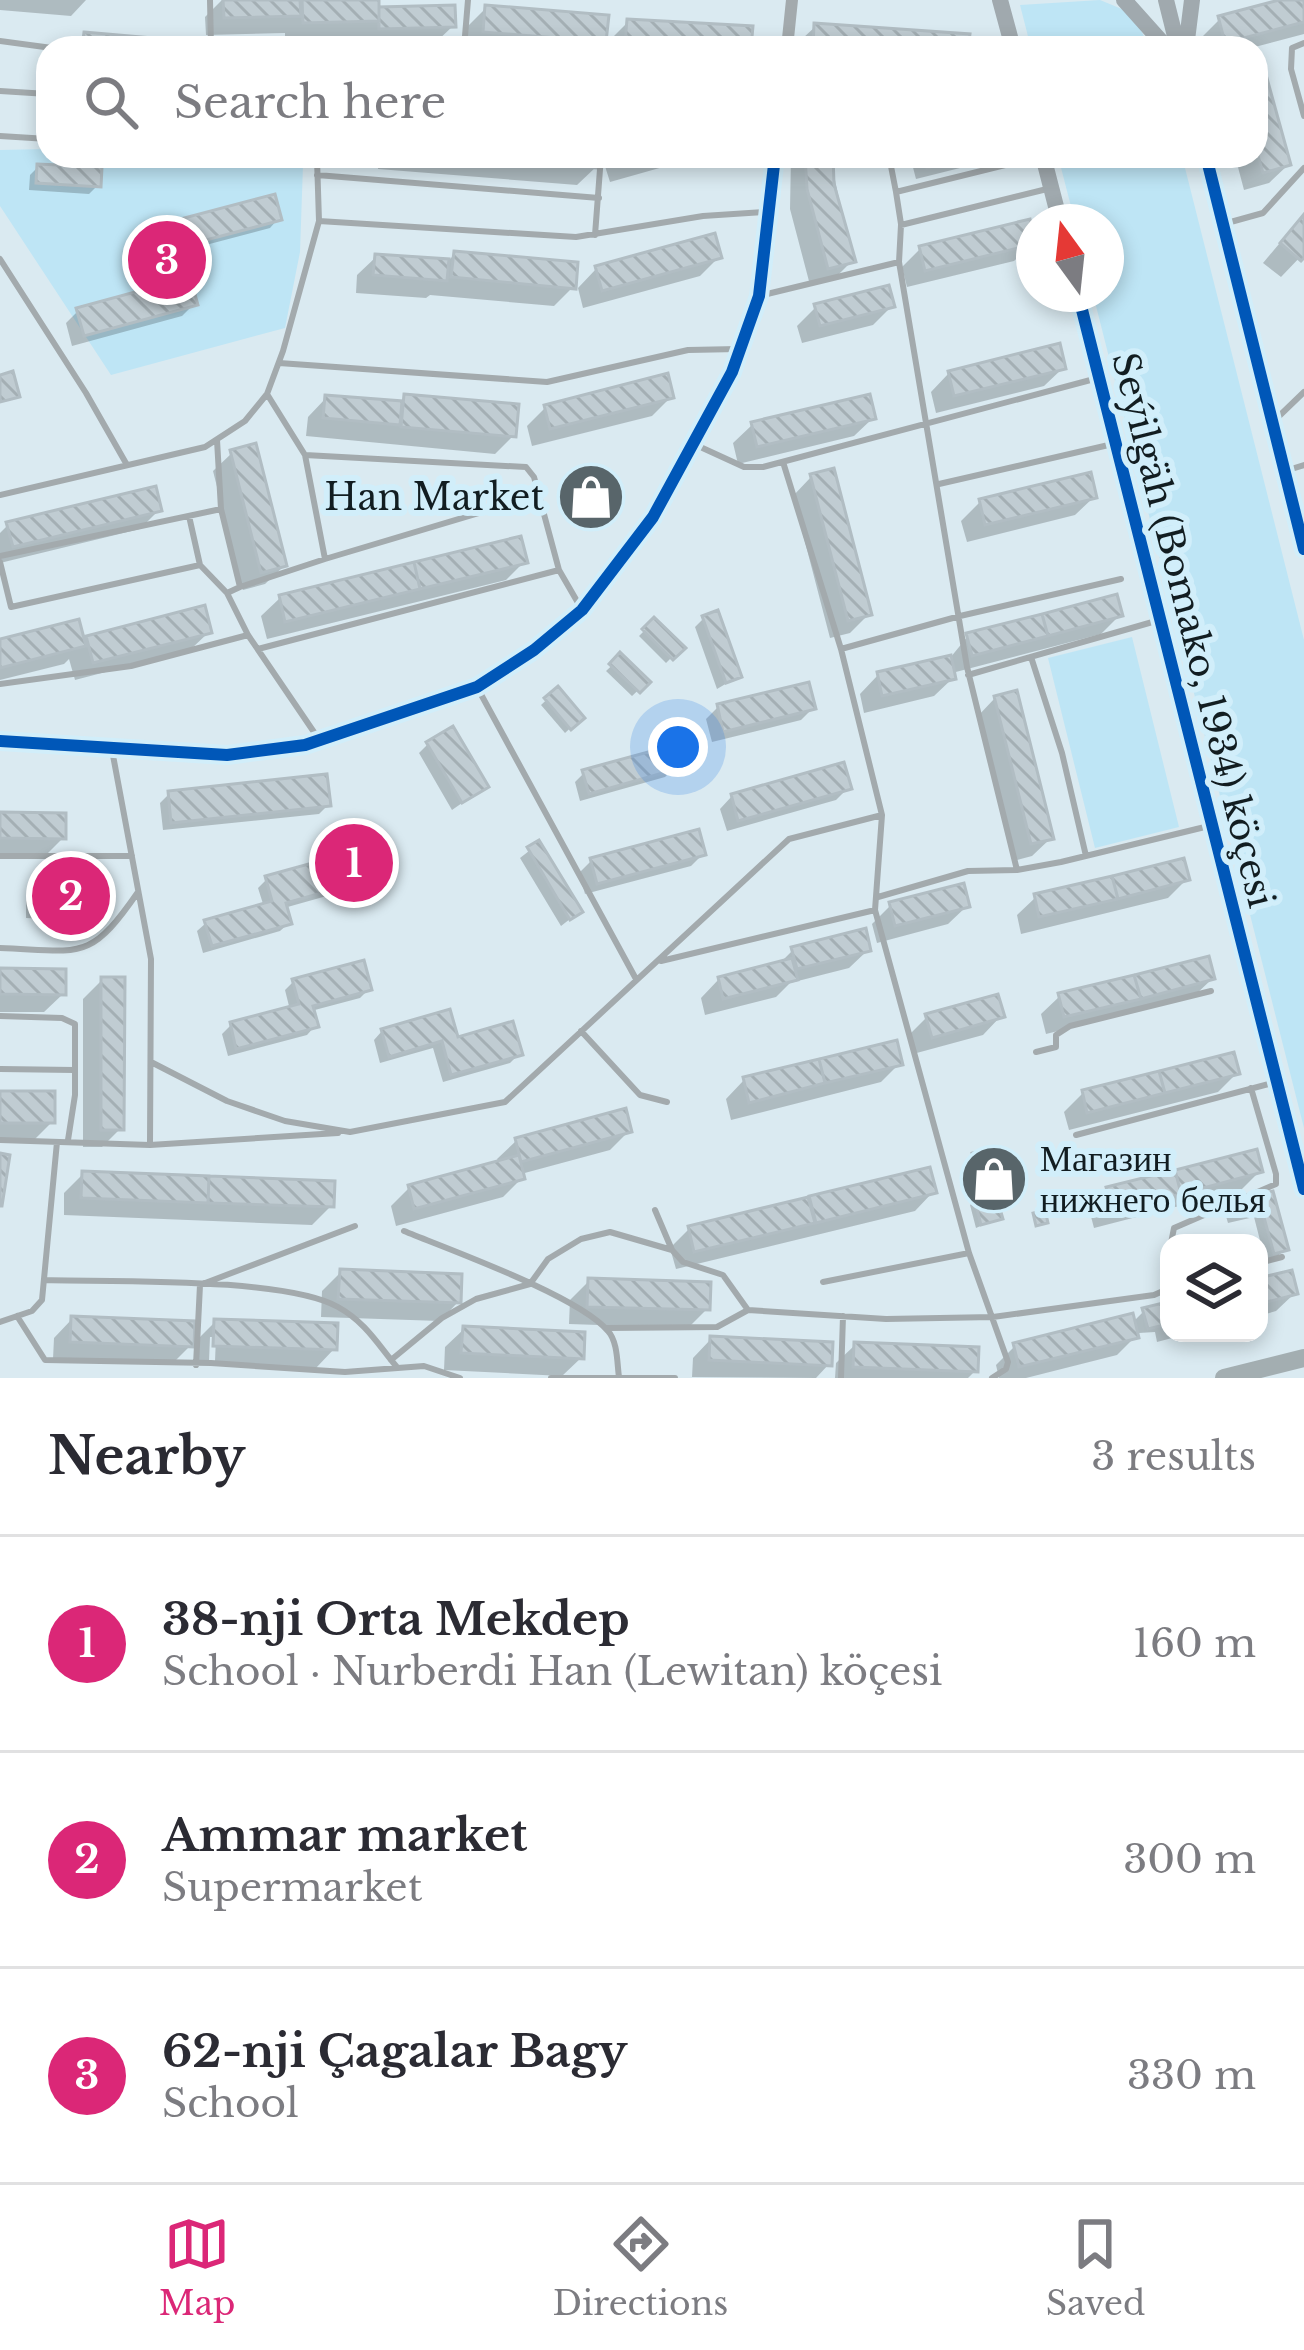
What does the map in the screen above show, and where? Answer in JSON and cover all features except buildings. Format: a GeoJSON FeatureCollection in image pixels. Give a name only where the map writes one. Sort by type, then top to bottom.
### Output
{"type":"FeatureCollection","features":[{"type":"Feature","properties":{"kind":"main road"},"geometry":{"type":"LineString","coordinates":[[1224,1378],[1304,1358]]}},
{"type":"Feature","properties":{"kind":"street"},"geometry":{"type":"LineString","coordinates":[[788,36],[792,0]]}},
{"type":"Feature","properties":{"kind":"street"},"geometry":{"type":"LineString","coordinates":[[1000,0],[1010,36]]}},
{"type":"Feature","properties":{"kind":"street"},"geometry":{"type":"LineString","coordinates":[[1124,0],[1156,36]]}},
{"type":"Feature","properties":{"kind":"street"},"geometry":{"type":"LineString","coordinates":[[1166,0],[1178,36]]}},
{"type":"Feature","properties":{"kind":"street"},"geometry":{"type":"LineString","coordinates":[[1184,36],[1192,0]]}},
{"type":"Feature","properties":{"kind":"street"},"geometry":{"type":"LineString","coordinates":[[0,741],[227,755],[320,741],[477,687],[534,650],[583,610],[652,517],[742,349],[759,296],[774,168]]}},
{"type":"Feature","properties":{"kind":"street"},"geometry":{"type":"LineString","coordinates":[[1045,168],[1055,204]]}},
{"type":"Feature","properties":{"kind":"street"},"geometry":{"type":"LineString","coordinates":[[1208,168],[1303,543]]}},
{"type":"Feature","properties":{"kind":"street","name":"Seýilgäh (Bomako, 1934) köçesi"},"geometry":{"type":"LineString","coordinates":[[1082,312],[1304,1190]]}},
{"type":"Feature","properties":{"kind":"lane"},"geometry":{"type":"LineString","coordinates":[[210,0],[211,36]]}},
{"type":"Feature","properties":{"kind":"lane"},"geometry":{"type":"LineString","coordinates":[[465,36],[468,0]]}},
{"type":"Feature","properties":{"kind":"lane"},"geometry":{"type":"LineString","coordinates":[[0,41],[36,46]]}},
{"type":"Feature","properties":{"kind":"lane"},"geometry":{"type":"LineString","coordinates":[[1304,43],[1292,48],[1289,58],[1304,116]]}},
{"type":"Feature","properties":{"kind":"lane"},"geometry":{"type":"LineString","coordinates":[[0,91],[36,93]]}},
{"type":"Feature","properties":{"kind":"lane"},"geometry":{"type":"LineString","coordinates":[[0,136],[36,138]]}},
{"type":"Feature","properties":{"kind":"lane"},"geometry":{"type":"LineString","coordinates":[[0,496],[206,447],[245,421],[266,394],[279,363],[319,220],[317,168]]}},
{"type":"Feature","properties":{"kind":"lane"},"geometry":{"type":"LineString","coordinates":[[595,235],[600,168]]}},
{"type":"Feature","properties":{"kind":"lane"},"geometry":{"type":"LineString","coordinates":[[891,168],[901,225],[899,262],[968,675],[1017,870]]}},
{"type":"Feature","properties":{"kind":"lane"},"geometry":{"type":"LineString","coordinates":[[896,192],[993,168]]}},
{"type":"Feature","properties":{"kind":"lane"},"geometry":{"type":"LineString","coordinates":[[1223,224],[1263,213],[1304,168]]}},
{"type":"Feature","properties":{"kind":"lane"},"geometry":{"type":"LineString","coordinates":[[317,175],[599,198]]}},
{"type":"Feature","properties":{"kind":"lane"},"geometry":{"type":"LineString","coordinates":[[901,225],[1051,188]]}},
{"type":"Feature","properties":{"kind":"lane"},"geometry":{"type":"LineString","coordinates":[[319,220],[553,236],[595,235],[704,216],[769,212]]}},
{"type":"Feature","properties":{"kind":"lane"},"geometry":{"type":"LineString","coordinates":[[0,259],[127,465]]}},
{"type":"Feature","properties":{"kind":"lane"},"geometry":{"type":"LineString","coordinates":[[759,296],[899,262]]}},
{"type":"Feature","properties":{"kind":"lane"},"geometry":{"type":"LineString","coordinates":[[279,363],[548,382],[688,350],[742,349]]}},
{"type":"Feature","properties":{"kind":"lane"},"geometry":{"type":"LineString","coordinates":[[693,443],[744,467],[784,462],[1098,378]]}},
{"type":"Feature","properties":{"kind":"lane"},"geometry":{"type":"LineString","coordinates":[[1272,422],[1304,392]]}},
{"type":"Feature","properties":{"kind":"lane"},"geometry":{"type":"LineString","coordinates":[[266,394],[305,455],[325,560]]}},
{"type":"Feature","properties":{"kind":"lane"},"geometry":{"type":"LineString","coordinates":[[217,439],[221,508],[240,586]]}},
{"type":"Feature","properties":{"kind":"lane"},"geometry":{"type":"LineString","coordinates":[[939,484],[1113,444]]}},
{"type":"Feature","properties":{"kind":"lane"},"geometry":{"type":"LineString","coordinates":[[305,455],[526,467],[534,477],[559,570],[583,610]]}},
{"type":"Feature","properties":{"kind":"lane"},"geometry":{"type":"LineString","coordinates":[[784,462],[842,649],[882,815],[875,910],[969,1253],[1008,1365],[992,1378]]}},
{"type":"Feature","properties":{"kind":"lane"},"geometry":{"type":"LineString","coordinates":[[1285,471],[1304,465]]}},
{"type":"Feature","properties":{"kind":"lane"},"geometry":{"type":"LineString","coordinates":[[226,593],[539,495]]}},
{"type":"Feature","properties":{"kind":"lane"},"geometry":{"type":"LineString","coordinates":[[200,565],[11,607],[0,559],[221,508]]}},
{"type":"Feature","properties":{"kind":"lane"},"geometry":{"type":"LineString","coordinates":[[189,515],[200,565],[226,593],[248,635],[320,741]]}},
{"type":"Feature","properties":{"kind":"lane"},"geometry":{"type":"LineString","coordinates":[[258,649],[559,570]]}},
{"type":"Feature","properties":{"kind":"lane"},"geometry":{"type":"LineString","coordinates":[[842,649],[1121,579]]}},
{"type":"Feature","properties":{"kind":"lane"},"geometry":{"type":"LineString","coordinates":[[968,675],[1159,620]]}},
{"type":"Feature","properties":{"kind":"lane"},"geometry":{"type":"LineString","coordinates":[[0,684],[131,666],[248,635]]}},
{"type":"Feature","properties":{"kind":"lane"},"geometry":{"type":"LineString","coordinates":[[1031,657],[1062,753],[1086,856]]}},
{"type":"Feature","properties":{"kind":"lane"},"geometry":{"type":"LineString","coordinates":[[477,687],[637,980]]}},
{"type":"Feature","properties":{"kind":"lane"},"geometry":{"type":"LineString","coordinates":[[112,748],[151,959],[150,1145]]}},
{"type":"Feature","properties":{"kind":"lane"},"geometry":{"type":"LineString","coordinates":[[0,1140],[150,1145],[350,1132],[505,1102],[789,839],[882,815]]}},
{"type":"Feature","properties":{"kind":"lane"},"geometry":{"type":"LineString","coordinates":[[878,897],[968,871],[1017,870],[1212,826]]}},
{"type":"Feature","properties":{"kind":"lane"},"geometry":{"type":"LineString","coordinates":[[0,856],[132,856]]}},
{"type":"Feature","properties":{"kind":"lane"},"geometry":{"type":"LineString","coordinates":[[0,948],[79,950],[99,943],[138,892]]}},
{"type":"Feature","properties":{"kind":"lane"},"geometry":{"type":"LineString","coordinates":[[658,962],[875,910]]}},
{"type":"Feature","properties":{"kind":"lane"},"geometry":{"type":"LineString","coordinates":[[1036,1052],[1056,1047],[1056,1036],[1070,1026],[1211,991]]}},
{"type":"Feature","properties":{"kind":"lane"},"geometry":{"type":"LineString","coordinates":[[0,1016],[73,1021],[76,1070],[67,1142]]}},
{"type":"Feature","properties":{"kind":"lane"},"geometry":{"type":"LineString","coordinates":[[581,1031],[640,1095],[667,1102]]}},
{"type":"Feature","properties":{"kind":"lane"},"geometry":{"type":"LineString","coordinates":[[151,1062],[226,1101],[285,1121],[350,1132]]}},
{"type":"Feature","properties":{"kind":"lane"},"geometry":{"type":"LineString","coordinates":[[0,1069],[76,1070]]}},
{"type":"Feature","properties":{"kind":"lane"},"geometry":{"type":"LineString","coordinates":[[1076,1135],[1276,1081]]}},
{"type":"Feature","properties":{"kind":"lane"},"geometry":{"type":"LineString","coordinates":[[1173,1234],[1174,1228],[1276,1184],[1251,1088]]}},
{"type":"Feature","properties":{"kind":"lane"},"geometry":{"type":"LineString","coordinates":[[0,1322],[39,1305],[57,1142]]}},
{"type":"Feature","properties":{"kind":"lane"},"geometry":{"type":"LineString","coordinates":[[655,1210],[672,1250]]}},
{"type":"Feature","properties":{"kind":"lane"},"geometry":{"type":"LineString","coordinates":[[200,1285],[356,1226]]}},
{"type":"Feature","properties":{"kind":"lane"},"geometry":{"type":"LineString","coordinates":[[404,1231],[530,1284],[604,1328],[612,1339],[619,1377]]}},
{"type":"Feature","properties":{"kind":"lane"},"geometry":{"type":"LineString","coordinates":[[394,1364],[442,1318],[476,1299],[530,1284],[548,1259],[581,1239],[610,1232],[672,1250],[692,1267],[723,1275],[748,1310]]}},
{"type":"Feature","properties":{"kind":"lane"},"geometry":{"type":"LineString","coordinates":[[823,1282],[969,1253]]}},
{"type":"Feature","properties":{"kind":"lane"},"geometry":{"type":"LineString","coordinates":[[1268,1261],[1282,1257]]}},
{"type":"Feature","properties":{"kind":"lane"},"geometry":{"type":"LineString","coordinates":[[44,1280],[200,1285],[308,1295],[362,1322],[394,1364]]}},
{"type":"Feature","properties":{"kind":"lane"},"geometry":{"type":"LineString","coordinates":[[196,1365],[200,1285]]}},
{"type":"Feature","properties":{"kind":"lane"},"geometry":{"type":"LineString","coordinates":[[604,1328],[717,1327],[748,1310],[993,1317],[1154,1295],[1160,1290]]}},
{"type":"Feature","properties":{"kind":"lane"},"geometry":{"type":"LineString","coordinates":[[17,1316],[44,1360],[345,1372],[394,1364],[424,1366],[460,1378]]}},
{"type":"Feature","properties":{"kind":"lane"},"geometry":{"type":"LineString","coordinates":[[841,1378],[843,1316]]}},
{"type":"Feature","properties":{"kind":"lane"},"geometry":{"type":"LineString","coordinates":[[551,1378],[675,1378]]}},
{"type":"Feature","properties":{"kind":"shaded area"},"geometry":{"type":"Polygon","coordinates":[[[1100,0],[1134,14],[1144,36],[1028,36],[1020,5],[1100,0]]]}},
{"type":"Feature","properties":{"kind":"shaded area"},"geometry":{"type":"Polygon","coordinates":[[[36,149],[36,168],[303,168],[300,252],[285,328],[111,375],[0,206],[0,150],[36,149]]]}},
{"type":"Feature","properties":{"kind":"shaded area"},"geometry":{"type":"Polygon","coordinates":[[[1061,168],[1185,168],[1304,640],[1304,1128],[1098,312],[1124,312],[1124,204],[1070,204],[1061,168]]]}},
{"type":"Feature","properties":{"kind":"shaded area"},"geometry":{"type":"Polygon","coordinates":[[[1132,637],[1179,827],[1095,848],[1048,658],[1132,637]]]}},
{"type":"Feature","properties":{"kind":"cycle path"},"geometry":{"type":"LineString","coordinates":[[0,741],[227,755],[305,745],[477,687],[534,650],[582,610],[653,517],[732,372],[759,296],[774,168]]}},
{"type":"Feature","properties":{"kind":"cycle path"},"geometry":{"type":"LineString","coordinates":[[1209,168],[1304,549]]}},
{"type":"Feature","properties":{"kind":"cycle path"},"geometry":{"type":"LineString","coordinates":[[1083,312],[1304,1189]]}},
{"type":"Feature","properties":{"kind":"place","name":"62-nji Çagalar Bagy"},"geometry":{"type":"Point","coordinates":[167,260]}},
{"type":"Feature","properties":{"kind":"place","name":"Han Market"},"geometry":{"type":"Point","coordinates":[591,497]}},
{"type":"Feature","properties":{"kind":"place","name":"38-nji Orta Mekdep"},"geometry":{"type":"Point","coordinates":[354,863]}},
{"type":"Feature","properties":{"kind":"place","name":"Ammar market"},"geometry":{"type":"Point","coordinates":[71,896]}},
{"type":"Feature","properties":{"kind":"place","name":"Магазин нижнего белья"},"geometry":{"type":"Point","coordinates":[994,1179]}}]}
